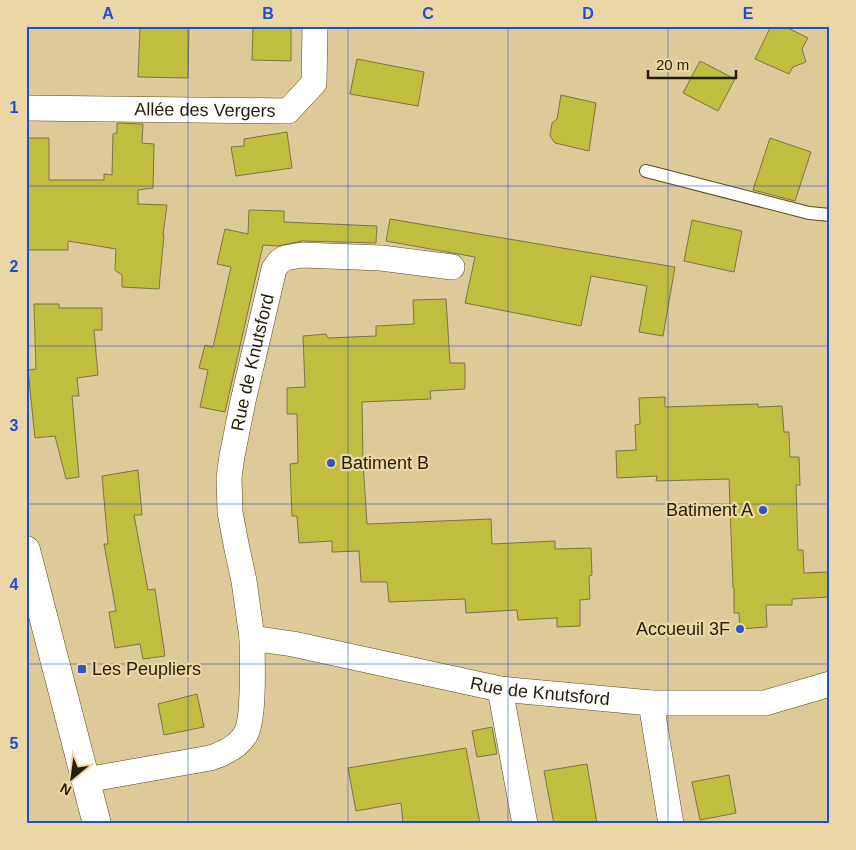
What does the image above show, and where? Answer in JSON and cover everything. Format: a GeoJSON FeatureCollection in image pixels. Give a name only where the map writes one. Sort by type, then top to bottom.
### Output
{"type":"FeatureCollection","features":[{"type":"Feature","properties":{"kind":"main road"},"geometry":{"type":"LineString","coordinates":[[26,550],[97,824]]}},
{"type":"Feature","properties":{"kind":"street","name":"Allée des Vergers"},"geometry":{"type":"LineString","coordinates":[[26,108],[288,111],[314,84],[315,26]]}},
{"type":"Feature","properties":{"kind":"street","name":"Rue de Knutsford"},"geometry":{"type":"LineString","coordinates":[[86,780],[210,758],[222,754],[237,745],[246,734],[251,716],[252,638],[244,581],[230,512],[230,477],[232,456],[243,401],[274,269],[285,258],[302,255],[381,258],[452,267]]}},
{"type":"Feature","properties":{"kind":"street","name":"Rue de Knutsford"},"geometry":{"type":"LineString","coordinates":[[252,638],[293,644],[500,689],[652,703],[765,703],[830,684]]}},
{"type":"Feature","properties":{"kind":"street"},"geometry":{"type":"LineString","coordinates":[[500,689],[525,824]]}},
{"type":"Feature","properties":{"kind":"street"},"geometry":{"type":"LineString","coordinates":[[652,703],[671,824]]}},
{"type":"Feature","properties":{"kind":"lane"},"geometry":{"type":"LineString","coordinates":[[646,171],[809,212],[830,215]]}},
{"type":"Feature","properties":{"kind":"building"},"geometry":{"type":"Polygon","coordinates":[[[140,26],[189,26],[188,78],[138,77],[140,26]]]}},
{"type":"Feature","properties":{"kind":"building"},"geometry":{"type":"Polygon","coordinates":[[[253,26],[291,26],[291,61],[252,60],[253,26]]]}},
{"type":"Feature","properties":{"kind":"building"},"geometry":{"type":"Polygon","coordinates":[[[771,26],[784,26],[808,38],[802,49],[806,62],[793,67],[789,74],[755,59],[771,26]]]}},
{"type":"Feature","properties":{"kind":"building"},"geometry":{"type":"Polygon","coordinates":[[[357,59],[424,72],[418,106],[350,94],[357,59]]]}},
{"type":"Feature","properties":{"kind":"building"},"geometry":{"type":"Polygon","coordinates":[[[700,61],[735,79],[718,111],[683,93],[700,61]]]}},
{"type":"Feature","properties":{"kind":"building"},"geometry":{"type":"Polygon","coordinates":[[[561,95],[596,103],[589,151],[555,143],[550,136],[552,123],[557,119],[561,95]]]}},
{"type":"Feature","properties":{"kind":"building"},"geometry":{"type":"Polygon","coordinates":[[[117,123],[143,124],[142,143],[154,144],[153,188],[138,190],[138,204],[167,205],[159,289],[122,287],[122,275],[115,270],[116,249],[68,241],[68,250],[26,250],[26,138],[49,138],[49,180],[104,180],[104,174],[112,175],[113,134],[117,133],[117,123]]]}},
{"type":"Feature","properties":{"kind":"building"},"geometry":{"type":"Polygon","coordinates":[[[287,132],[292,168],[236,176],[231,147],[244,146],[244,139],[287,132]]]}},
{"type":"Feature","properties":{"kind":"building"},"geometry":{"type":"Polygon","coordinates":[[[770,138],[811,152],[795,201],[753,190],[770,138]]]}},
{"type":"Feature","properties":{"kind":"building"},"geometry":{"type":"Polygon","coordinates":[[[249,210],[284,211],[284,222],[377,226],[376,243],[302,241],[278,246],[263,245],[225,412],[200,407],[208,370],[199,368],[205,345],[213,347],[231,267],[217,264],[225,229],[248,234],[249,210]]]}},
{"type":"Feature","properties":{"kind":"building"},"geometry":{"type":"Polygon","coordinates":[[[390,219],[675,267],[663,336],[639,332],[647,286],[591,276],[581,326],[465,303],[475,257],[386,241],[390,219]]]}},
{"type":"Feature","properties":{"kind":"building"},"geometry":{"type":"Polygon","coordinates":[[[692,220],[742,231],[734,272],[684,261],[692,220]]]}},
{"type":"Feature","properties":{"kind":"building","name":"Batiment B"},"geometry":{"type":"Polygon","coordinates":[[[446,299],[450,363],[465,363],[465,389],[430,391],[431,399],[362,402],[367,524],[491,519],[492,544],[555,541],[555,549],[591,548],[592,575],[589,576],[590,599],[580,600],[580,626],[557,627],[557,618],[518,620],[517,610],[466,613],[465,599],[389,602],[387,582],[361,582],[359,551],[332,552],[332,541],[299,543],[297,516],[292,516],[290,464],[298,463],[297,414],[287,414],[287,388],[305,387],[303,336],[326,334],[328,338],[376,336],[376,326],[414,324],[413,300],[446,299]]]}},
{"type":"Feature","properties":{"kind":"building"},"geometry":{"type":"Polygon","coordinates":[[[34,304],[59,304],[59,308],[102,308],[102,330],[94,330],[98,375],[77,378],[79,396],[72,396],[79,477],[66,479],[55,436],[35,438],[28,370],[36,369],[34,304]]]}},
{"type":"Feature","properties":{"kind":"building","name":"Batiment A"},"geometry":{"type":"Polygon","coordinates":[[[665,397],[665,407],[758,404],[758,407],[782,406],[784,432],[789,432],[790,457],[799,457],[800,485],[796,485],[798,550],[803,550],[804,573],[828,572],[830,597],[792,599],[792,605],[766,605],[767,627],[740,629],[739,613],[734,613],[729,479],[656,481],[657,476],[617,478],[616,451],[636,450],[635,425],[640,424],[639,398],[665,397]]]}},
{"type":"Feature","properties":{"kind":"building"},"geometry":{"type":"Polygon","coordinates":[[[138,470],[142,515],[134,515],[148,590],[155,589],[165,656],[143,659],[140,644],[115,648],[109,612],[116,611],[104,544],[108,544],[102,476],[138,470]]]}},
{"type":"Feature","properties":{"kind":"building"},"geometry":{"type":"Polygon","coordinates":[[[197,694],[204,727],[164,735],[158,704],[197,694]]]}},
{"type":"Feature","properties":{"kind":"building"},"geometry":{"type":"Polygon","coordinates":[[[492,727],[497,754],[477,757],[472,731],[492,727]]]}},
{"type":"Feature","properties":{"kind":"building"},"geometry":{"type":"Polygon","coordinates":[[[466,748],[480,824],[403,824],[401,803],[356,811],[348,768],[466,748]]]}},
{"type":"Feature","properties":{"kind":"building"},"geometry":{"type":"Polygon","coordinates":[[[587,764],[597,824],[554,824],[544,771],[587,764]]]}},
{"type":"Feature","properties":{"kind":"building"},"geometry":{"type":"Polygon","coordinates":[[[729,775],[736,813],[700,820],[692,782],[729,775]]]}},
{"type":"Feature","properties":{"kind":"place","name":"Batiment B"},"geometry":{"type":"Point","coordinates":[331,463]}},
{"type":"Feature","properties":{"kind":"place","name":"Batiment A"},"geometry":{"type":"Point","coordinates":[763,510]}},
{"type":"Feature","properties":{"kind":"place","name":"Accueuil 3F"},"geometry":{"type":"Point","coordinates":[740,629]}},
{"type":"Feature","properties":{"kind":"place","name":"Les Peupliers"},"geometry":{"type":"Point","coordinates":[82,669]}}]}
